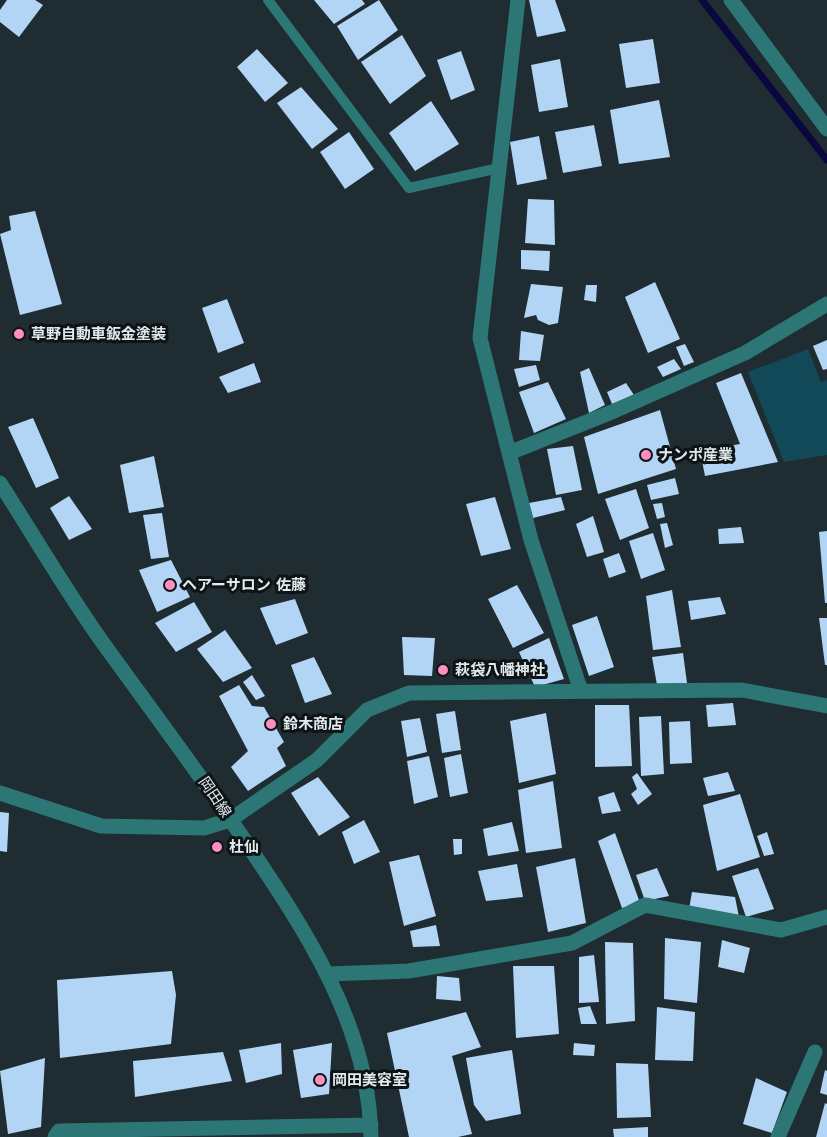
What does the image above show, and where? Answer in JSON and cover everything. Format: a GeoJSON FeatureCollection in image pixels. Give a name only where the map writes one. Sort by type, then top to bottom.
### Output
{"type":"FeatureCollection","features":[{"type":"Feature","properties":{"kind":"street"},"geometry":{"type":"LineString","coordinates":[[518,0],[480,338],[531,540],[581,691]]}},
{"type":"Feature","properties":{"kind":"street"},"geometry":{"type":"LineString","coordinates":[[731,0],[827,129]]}},
{"type":"Feature","properties":{"kind":"street"},"geometry":{"type":"LineString","coordinates":[[509,453],[612,412],[745,353],[827,304]]}},
{"type":"Feature","properties":{"kind":"street","name":"岡田線"},"geometry":{"type":"LineString","coordinates":[[0,483],[101,640],[231,820],[291,909],[328,974],[357,1045],[366,1083],[371,1131]]}},
{"type":"Feature","properties":{"kind":"street"},"geometry":{"type":"LineString","coordinates":[[0,793],[101,826],[204,828],[231,820],[317,760],[367,710],[410,693],[742,690],[827,706]]}},
{"type":"Feature","properties":{"kind":"street"},"geometry":{"type":"LineString","coordinates":[[328,974],[409,971],[572,943],[645,905],[780,930],[827,917]]}},
{"type":"Feature","properties":{"kind":"street"},"geometry":{"type":"LineString","coordinates":[[778,1137],[815,1052]]}},
{"type":"Feature","properties":{"kind":"street"},"geometry":{"type":"LineString","coordinates":[[55,1137],[58,1131],[371,1131]]}},
{"type":"Feature","properties":{"kind":"lane"},"geometry":{"type":"LineString","coordinates":[[268,0],[409,188],[499,168]]}},
{"type":"Feature","properties":{"kind":"shaded area"},"geometry":{"type":"Polygon","coordinates":[[[808,349],[821,382],[827,380],[827,455],[784,462],[748,372],[808,349]]]}},
{"type":"Feature","properties":{"kind":"building"},"geometry":{"type":"Polygon","coordinates":[[[7,0],[35,0],[43,5],[19,37],[0,22],[0,10],[7,0]]]}},
{"type":"Feature","properties":{"kind":"building"},"geometry":{"type":"Polygon","coordinates":[[[314,0],[362,0],[365,4],[334,24],[314,0]]]}},
{"type":"Feature","properties":{"kind":"building"},"geometry":{"type":"Polygon","coordinates":[[[379,0],[398,30],[358,60],[337,26],[379,0]]]}},
{"type":"Feature","properties":{"kind":"building"},"geometry":{"type":"Polygon","coordinates":[[[529,0],[555,0],[566,31],[537,37],[529,0]]]}},
{"type":"Feature","properties":{"kind":"building"},"geometry":{"type":"Polygon","coordinates":[[[402,35],[426,76],[390,104],[361,62],[402,35]]]}},
{"type":"Feature","properties":{"kind":"building"},"geometry":{"type":"Polygon","coordinates":[[[653,39],[660,83],[626,88],[619,44],[653,39]]]}},
{"type":"Feature","properties":{"kind":"building"},"geometry":{"type":"Polygon","coordinates":[[[257,49],[288,83],[265,102],[237,67],[257,49]]]}},
{"type":"Feature","properties":{"kind":"building"},"geometry":{"type":"Polygon","coordinates":[[[461,51],[475,90],[451,100],[437,60],[461,51]]]}},
{"type":"Feature","properties":{"kind":"building"},"geometry":{"type":"Polygon","coordinates":[[[560,59],[568,107],[539,112],[531,65],[560,59]]]}},
{"type":"Feature","properties":{"kind":"building"},"geometry":{"type":"Polygon","coordinates":[[[301,87],[338,129],[312,149],[277,103],[301,87]]]}},
{"type":"Feature","properties":{"kind":"building"},"geometry":{"type":"Polygon","coordinates":[[[659,100],[670,157],[619,164],[610,110],[659,100]]]}},
{"type":"Feature","properties":{"kind":"building"},"geometry":{"type":"Polygon","coordinates":[[[431,101],[459,144],[415,171],[389,133],[431,101]]]}},
{"type":"Feature","properties":{"kind":"building"},"geometry":{"type":"Polygon","coordinates":[[[594,125],[602,166],[563,173],[555,132],[594,125]]]}},
{"type":"Feature","properties":{"kind":"building"},"geometry":{"type":"Polygon","coordinates":[[[349,132],[374,169],[345,189],[320,152],[349,132]]]}},
{"type":"Feature","properties":{"kind":"building"},"geometry":{"type":"Polygon","coordinates":[[[539,136],[547,179],[517,185],[510,142],[539,136]]]}},
{"type":"Feature","properties":{"kind":"building"},"geometry":{"type":"Polygon","coordinates":[[[528,199],[554,200],[555,245],[525,243],[528,199]]]}},
{"type":"Feature","properties":{"kind":"building"},"geometry":{"type":"Polygon","coordinates":[[[35,211],[62,304],[20,315],[0,234],[11,230],[9,216],[35,211]]]}},
{"type":"Feature","properties":{"kind":"building"},"geometry":{"type":"Polygon","coordinates":[[[521,250],[550,251],[549,271],[521,269],[521,250]]]}},
{"type":"Feature","properties":{"kind":"building"},"geometry":{"type":"Polygon","coordinates":[[[655,282],[680,339],[648,353],[625,297],[655,282]]]}},
{"type":"Feature","properties":{"kind":"building"},"geometry":{"type":"Polygon","coordinates":[[[531,284],[563,287],[558,323],[549,325],[538,320],[536,315],[524,318],[531,284]]]}},
{"type":"Feature","properties":{"kind":"building"},"geometry":{"type":"Polygon","coordinates":[[[586,285],[597,285],[596,302],[584,300],[586,285]]]}},
{"type":"Feature","properties":{"kind":"building"},"geometry":{"type":"Polygon","coordinates":[[[227,299],[244,343],[218,353],[202,308],[227,299]]]}},
{"type":"Feature","properties":{"kind":"building"},"geometry":{"type":"Polygon","coordinates":[[[521,331],[544,335],[540,361],[519,360],[521,331]]]}},
{"type":"Feature","properties":{"kind":"building"},"geometry":{"type":"Polygon","coordinates":[[[827,340],[827,369],[823,370],[813,346],[827,340]]]}},
{"type":"Feature","properties":{"kind":"building"},"geometry":{"type":"Polygon","coordinates":[[[685,344],[694,362],[684,366],[676,347],[685,344]]]}},
{"type":"Feature","properties":{"kind":"building"},"geometry":{"type":"Polygon","coordinates":[[[674,359],[681,369],[663,377],[657,367],[674,359]]]}},
{"type":"Feature","properties":{"kind":"building"},"geometry":{"type":"Polygon","coordinates":[[[254,363],[261,382],[228,393],[219,377],[254,363]]]}},
{"type":"Feature","properties":{"kind":"building"},"geometry":{"type":"Polygon","coordinates":[[[536,365],[540,380],[519,387],[514,369],[536,365]]]}},
{"type":"Feature","properties":{"kind":"building"},"geometry":{"type":"Polygon","coordinates":[[[589,368],[605,405],[589,413],[580,372],[589,368]]]}},
{"type":"Feature","properties":{"kind":"building"},"geometry":{"type":"Polygon","coordinates":[[[741,373],[778,462],[705,476],[700,451],[740,444],[716,383],[741,373]]]}},
{"type":"Feature","properties":{"kind":"building"},"geometry":{"type":"Polygon","coordinates":[[[548,382],[566,419],[534,433],[519,392],[548,382]]]}},
{"type":"Feature","properties":{"kind":"building"},"geometry":{"type":"Polygon","coordinates":[[[626,383],[634,395],[612,404],[607,392],[626,383]]]}},
{"type":"Feature","properties":{"kind":"building"},"geometry":{"type":"Polygon","coordinates":[[[660,410],[676,469],[598,494],[584,437],[660,410]]]}},
{"type":"Feature","properties":{"kind":"building"},"geometry":{"type":"Polygon","coordinates":[[[33,418],[59,478],[36,488],[8,427],[33,418]]]}},
{"type":"Feature","properties":{"kind":"building"},"geometry":{"type":"Polygon","coordinates":[[[573,446],[582,490],[556,495],[547,449],[573,446]]]}},
{"type":"Feature","properties":{"kind":"building"},"geometry":{"type":"Polygon","coordinates":[[[154,456],[164,507],[129,513],[120,465],[154,456]]]}},
{"type":"Feature","properties":{"kind":"building"},"geometry":{"type":"Polygon","coordinates":[[[675,478],[679,494],[651,500],[647,485],[675,478]]]}},
{"type":"Feature","properties":{"kind":"building"},"geometry":{"type":"Polygon","coordinates":[[[636,489],[649,528],[620,540],[605,499],[636,489]]]}},
{"type":"Feature","properties":{"kind":"building"},"geometry":{"type":"Polygon","coordinates":[[[69,496],[92,529],[69,540],[50,508],[69,496]]]}},
{"type":"Feature","properties":{"kind":"building"},"geometry":{"type":"Polygon","coordinates":[[[495,497],[511,549],[481,556],[466,504],[495,497]]]}},
{"type":"Feature","properties":{"kind":"building"},"geometry":{"type":"Polygon","coordinates":[[[561,497],[565,510],[533,518],[529,503],[561,497]]]}},
{"type":"Feature","properties":{"kind":"building"},"geometry":{"type":"Polygon","coordinates":[[[662,503],[665,517],[657,519],[653,504],[662,503]]]}},
{"type":"Feature","properties":{"kind":"building"},"geometry":{"type":"Polygon","coordinates":[[[162,513],[169,557],[151,559],[143,515],[162,513]]]}},
{"type":"Feature","properties":{"kind":"building"},"geometry":{"type":"Polygon","coordinates":[[[593,516],[604,552],[587,557],[576,524],[593,516]]]}},
{"type":"Feature","properties":{"kind":"building"},"geometry":{"type":"Polygon","coordinates":[[[667,523],[673,545],[665,548],[660,524],[667,523]]]}},
{"type":"Feature","properties":{"kind":"building"},"geometry":{"type":"Polygon","coordinates":[[[741,527],[744,543],[719,544],[718,529],[741,527]]]}},
{"type":"Feature","properties":{"kind":"building"},"geometry":{"type":"Polygon","coordinates":[[[827,531],[827,603],[825,603],[819,532],[827,531]]]}},
{"type":"Feature","properties":{"kind":"building"},"geometry":{"type":"Polygon","coordinates":[[[653,533],[665,570],[641,579],[629,541],[653,533]]]}},
{"type":"Feature","properties":{"kind":"building"},"geometry":{"type":"Polygon","coordinates":[[[619,553],[626,572],[609,578],[603,559],[619,553]]]}},
{"type":"Feature","properties":{"kind":"building"},"geometry":{"type":"Polygon","coordinates":[[[171,560],[190,597],[157,612],[139,570],[171,560]]]}},
{"type":"Feature","properties":{"kind":"building"},"geometry":{"type":"Polygon","coordinates":[[[517,585],[544,633],[513,648],[488,599],[517,585]]]}},
{"type":"Feature","properties":{"kind":"building"},"geometry":{"type":"Polygon","coordinates":[[[672,590],[681,647],[653,650],[646,596],[672,590]]]}},
{"type":"Feature","properties":{"kind":"building"},"geometry":{"type":"Polygon","coordinates":[[[720,597],[726,614],[691,620],[688,601],[720,597]]]}},
{"type":"Feature","properties":{"kind":"building"},"geometry":{"type":"Polygon","coordinates":[[[295,599],[308,633],[276,645],[260,608],[295,599]]]}},
{"type":"Feature","properties":{"kind":"building"},"geometry":{"type":"Polygon","coordinates":[[[194,602],[212,632],[176,652],[155,623],[194,602]]]}},
{"type":"Feature","properties":{"kind":"building"},"geometry":{"type":"Polygon","coordinates":[[[597,616],[614,667],[589,676],[572,625],[597,616]]]}},
{"type":"Feature","properties":{"kind":"building"},"geometry":{"type":"Polygon","coordinates":[[[819,618],[827,618],[827,665],[825,665],[819,618]]]}},
{"type":"Feature","properties":{"kind":"building"},"geometry":{"type":"Polygon","coordinates":[[[225,630],[252,668],[223,682],[197,649],[225,630]]]}},
{"type":"Feature","properties":{"kind":"building"},"geometry":{"type":"Polygon","coordinates":[[[402,637],[435,638],[432,676],[404,675],[402,637]]]}},
{"type":"Feature","properties":{"kind":"building"},"geometry":{"type":"Polygon","coordinates":[[[549,638],[564,679],[535,687],[519,652],[549,638]]]}},
{"type":"Feature","properties":{"kind":"building"},"geometry":{"type":"Polygon","coordinates":[[[683,653],[687,683],[657,685],[652,657],[683,653]]]}},
{"type":"Feature","properties":{"kind":"building"},"geometry":{"type":"Polygon","coordinates":[[[314,657],[332,694],[305,703],[291,665],[314,657]]]}},
{"type":"Feature","properties":{"kind":"building"},"geometry":{"type":"Polygon","coordinates":[[[252,675],[265,696],[256,700],[243,682],[252,675]]]}},
{"type":"Feature","properties":{"kind":"building"},"geometry":{"type":"Polygon","coordinates":[[[239,685],[252,706],[264,707],[284,742],[277,748],[286,766],[248,791],[231,767],[248,751],[219,696],[239,685]]]}},
{"type":"Feature","properties":{"kind":"building"},"geometry":{"type":"Polygon","coordinates":[[[733,703],[736,725],[708,727],[706,705],[733,703]]]}},
{"type":"Feature","properties":{"kind":"building"},"geometry":{"type":"Polygon","coordinates":[[[595,705],[629,705],[632,766],[595,767],[595,705]]]}},
{"type":"Feature","properties":{"kind":"building"},"geometry":{"type":"Polygon","coordinates":[[[455,711],[461,750],[442,753],[436,714],[455,711]]]}},
{"type":"Feature","properties":{"kind":"building"},"geometry":{"type":"Polygon","coordinates":[[[546,713],[556,774],[519,783],[510,721],[546,713]]]}},
{"type":"Feature","properties":{"kind":"building"},"geometry":{"type":"Polygon","coordinates":[[[661,716],[664,774],[641,776],[639,717],[661,716]]]}},
{"type":"Feature","properties":{"kind":"building"},"geometry":{"type":"Polygon","coordinates":[[[420,718],[427,752],[407,757],[401,721],[420,718]]]}},
{"type":"Feature","properties":{"kind":"building"},"geometry":{"type":"Polygon","coordinates":[[[690,721],[692,763],[670,764],[669,722],[690,721]]]}},
{"type":"Feature","properties":{"kind":"building"},"geometry":{"type":"Polygon","coordinates":[[[461,754],[468,793],[450,797],[444,758],[461,754]]]}},
{"type":"Feature","properties":{"kind":"building"},"geometry":{"type":"Polygon","coordinates":[[[429,756],[438,797],[414,804],[407,761],[429,756]]]}},
{"type":"Feature","properties":{"kind":"building"},"geometry":{"type":"Polygon","coordinates":[[[728,772],[735,791],[708,796],[703,778],[728,772]]]}},
{"type":"Feature","properties":{"kind":"building"},"geometry":{"type":"Polygon","coordinates":[[[637,773],[652,794],[638,805],[631,794],[637,789],[632,777],[637,773]]]}},
{"type":"Feature","properties":{"kind":"building"},"geometry":{"type":"Polygon","coordinates":[[[318,777],[350,817],[319,836],[291,793],[318,777]]]}},
{"type":"Feature","properties":{"kind":"building"},"geometry":{"type":"Polygon","coordinates":[[[553,781],[562,848],[526,853],[518,790],[553,781]]]}},
{"type":"Feature","properties":{"kind":"building"},"geometry":{"type":"Polygon","coordinates":[[[614,792],[621,811],[602,814],[598,797],[614,792]]]}},
{"type":"Feature","properties":{"kind":"building"},"geometry":{"type":"Polygon","coordinates":[[[740,794],[760,857],[717,871],[703,805],[740,794]]]}},
{"type":"Feature","properties":{"kind":"building"},"geometry":{"type":"Polygon","coordinates":[[[0,812],[9,813],[7,852],[0,851],[0,812]]]}},
{"type":"Feature","properties":{"kind":"building"},"geometry":{"type":"Polygon","coordinates":[[[364,820],[380,852],[354,864],[342,832],[364,820]]]}},
{"type":"Feature","properties":{"kind":"building"},"geometry":{"type":"Polygon","coordinates":[[[512,822],[519,851],[488,856],[483,829],[512,822]]]}},
{"type":"Feature","properties":{"kind":"building"},"geometry":{"type":"Polygon","coordinates":[[[767,832],[774,854],[764,856],[757,836],[767,832]]]}},
{"type":"Feature","properties":{"kind":"building"},"geometry":{"type":"Polygon","coordinates":[[[615,833],[640,903],[622,908],[598,841],[615,833]]]}},
{"type":"Feature","properties":{"kind":"building"},"geometry":{"type":"Polygon","coordinates":[[[453,839],[462,839],[462,854],[454,855],[453,839]]]}},
{"type":"Feature","properties":{"kind":"building"},"geometry":{"type":"Polygon","coordinates":[[[419,855],[436,916],[404,926],[389,862],[419,855]]]}},
{"type":"Feature","properties":{"kind":"building"},"geometry":{"type":"Polygon","coordinates":[[[575,858],[586,923],[548,932],[536,867],[575,858]]]}},
{"type":"Feature","properties":{"kind":"building"},"geometry":{"type":"Polygon","coordinates":[[[517,864],[523,897],[486,901],[478,871],[517,864]]]}},
{"type":"Feature","properties":{"kind":"building"},"geometry":{"type":"Polygon","coordinates":[[[657,868],[669,896],[645,901],[636,875],[657,868]]]}},
{"type":"Feature","properties":{"kind":"building"},"geometry":{"type":"Polygon","coordinates":[[[758,868],[774,909],[746,917],[732,876],[758,868]]]}},
{"type":"Feature","properties":{"kind":"building"},"geometry":{"type":"Polygon","coordinates":[[[692,892],[735,897],[739,917],[689,909],[692,892]]]}},
{"type":"Feature","properties":{"kind":"building"},"geometry":{"type":"Polygon","coordinates":[[[436,925],[440,946],[413,947],[410,931],[436,925]]]}},
{"type":"Feature","properties":{"kind":"building"},"geometry":{"type":"Polygon","coordinates":[[[665,938],[701,942],[697,1003],[664,999],[665,938]]]}},
{"type":"Feature","properties":{"kind":"building"},"geometry":{"type":"Polygon","coordinates":[[[722,940],[750,948],[744,973],[718,967],[722,940]]]}},
{"type":"Feature","properties":{"kind":"building"},"geometry":{"type":"Polygon","coordinates":[[[605,942],[633,943],[635,1021],[606,1024],[605,942]]]}},
{"type":"Feature","properties":{"kind":"building"},"geometry":{"type":"Polygon","coordinates":[[[594,955],[599,1002],[579,1003],[579,957],[594,955]]]}},
{"type":"Feature","properties":{"kind":"building"},"geometry":{"type":"Polygon","coordinates":[[[513,966],[554,966],[559,1034],[516,1038],[513,966]]]}},
{"type":"Feature","properties":{"kind":"building"},"geometry":{"type":"Polygon","coordinates":[[[172,971],[176,995],[171,1044],[60,1058],[57,980],[172,971]]]}},
{"type":"Feature","properties":{"kind":"building"},"geometry":{"type":"Polygon","coordinates":[[[437,976],[459,978],[461,1001],[436,999],[437,976]]]}},
{"type":"Feature","properties":{"kind":"building"},"geometry":{"type":"Polygon","coordinates":[[[590,1006],[597,1024],[581,1024],[578,1008],[590,1006]]]}},
{"type":"Feature","properties":{"kind":"building"},"geometry":{"type":"Polygon","coordinates":[[[657,1007],[695,1012],[693,1061],[655,1060],[657,1007]]]}},
{"type":"Feature","properties":{"kind":"building"},"geometry":{"type":"Polygon","coordinates":[[[466,1012],[481,1047],[452,1056],[472,1134],[458,1137],[409,1137],[387,1033],[466,1012]]]}},
{"type":"Feature","properties":{"kind":"building"},"geometry":{"type":"Polygon","coordinates":[[[281,1043],[282,1074],[246,1083],[239,1050],[281,1043]]]}},
{"type":"Feature","properties":{"kind":"building"},"geometry":{"type":"Polygon","coordinates":[[[332,1043],[329,1094],[301,1098],[293,1050],[332,1043]]]}},
{"type":"Feature","properties":{"kind":"building"},"geometry":{"type":"Polygon","coordinates":[[[574,1043],[595,1045],[594,1056],[573,1055],[574,1043]]]}},
{"type":"Feature","properties":{"kind":"building"},"geometry":{"type":"Polygon","coordinates":[[[512,1050],[521,1114],[486,1121],[474,1105],[466,1058],[512,1050]]]}},
{"type":"Feature","properties":{"kind":"building"},"geometry":{"type":"Polygon","coordinates":[[[223,1052],[232,1081],[135,1097],[133,1061],[223,1052]]]}},
{"type":"Feature","properties":{"kind":"building"},"geometry":{"type":"Polygon","coordinates":[[[45,1058],[41,1127],[8,1134],[0,1071],[45,1058]]]}},
{"type":"Feature","properties":{"kind":"building"},"geometry":{"type":"Polygon","coordinates":[[[616,1063],[648,1064],[651,1117],[617,1118],[616,1063]]]}},
{"type":"Feature","properties":{"kind":"building"},"geometry":{"type":"Polygon","coordinates":[[[825,1070],[827,1071],[827,1095],[820,1093],[825,1070]]]}},
{"type":"Feature","properties":{"kind":"building"},"geometry":{"type":"Polygon","coordinates":[[[756,1078],[787,1092],[772,1133],[743,1124],[756,1078]]]}},
{"type":"Feature","properties":{"kind":"building"},"geometry":{"type":"Polygon","coordinates":[[[825,1103],[827,1104],[827,1137],[816,1137],[825,1103]]]}},
{"type":"Feature","properties":{"kind":"building"},"geometry":{"type":"Polygon","coordinates":[[[648,1127],[648,1137],[614,1137],[613,1129],[648,1127]]]}},
{"type":"Feature","properties":{"kind":"waterway"},"geometry":{"type":"LineString","coordinates":[[702,0],[827,160]]}},
{"type":"Feature","properties":{"kind":"place","name":"草野自動車鈑金塗装"},"geometry":{"type":"Point","coordinates":[19,334]}},
{"type":"Feature","properties":{"kind":"place","name":"ナンポ産業"},"geometry":{"type":"Point","coordinates":[646,455]}},
{"type":"Feature","properties":{"kind":"place","name":"ヘアーサロン 佐藤"},"geometry":{"type":"Point","coordinates":[170,585]}},
{"type":"Feature","properties":{"kind":"place","name":"萩袋八幡神社"},"geometry":{"type":"Point","coordinates":[443,670]}},
{"type":"Feature","properties":{"kind":"place","name":"鈴木商店"},"geometry":{"type":"Point","coordinates":[271,724]}},
{"type":"Feature","properties":{"kind":"place","name":"杜仙"},"geometry":{"type":"Point","coordinates":[217,847]}},
{"type":"Feature","properties":{"kind":"place","name":"岡田美容室"},"geometry":{"type":"Point","coordinates":[320,1080]}}]}
